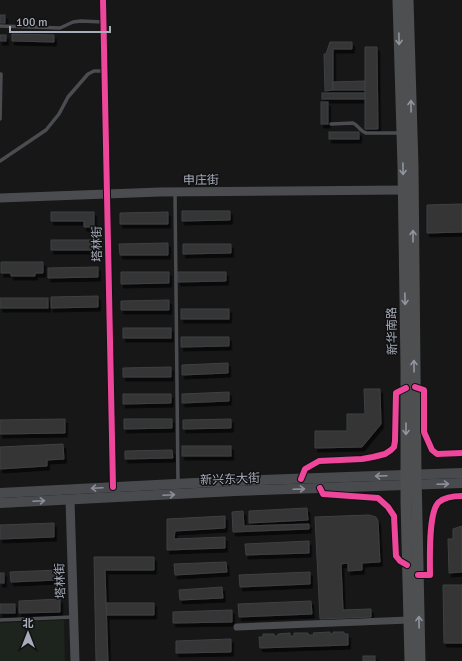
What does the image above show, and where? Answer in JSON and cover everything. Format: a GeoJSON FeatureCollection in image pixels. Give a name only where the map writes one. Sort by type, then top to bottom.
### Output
{"type":"FeatureCollection","features":[{"type":"Feature","properties":{"kind":"main road","name":"新华南路"},"geometry":{"type":"LineString","coordinates":[[398,0],[406,366],[420,661]]}},
{"type":"Feature","properties":{"kind":"main road","name":"新华南路"},"geometry":{"type":"LineString","coordinates":[[408,0],[413,166],[409,620],[410,661]]}},
{"type":"Feature","properties":{"kind":"main road","name":"新兴东大街"},"geometry":{"type":"LineString","coordinates":[[0,503],[235,492],[411,480],[462,473]]}},
{"type":"Feature","properties":{"kind":"main road","name":"新兴东大街"},"geometry":{"type":"LineString","coordinates":[[0,493],[178,484],[411,480],[462,483]]}},
{"type":"Feature","properties":{"kind":"street","name":"塔林街"},"geometry":{"type":"LineString","coordinates":[[103,0],[113,487]]}},
{"type":"Feature","properties":{"kind":"street","name":"申庄街"},"geometry":{"type":"LineString","coordinates":[[0,198],[175,192],[403,190]]}},
{"type":"Feature","properties":{"kind":"street","name":"塔林街"},"geometry":{"type":"LineString","coordinates":[[70,500],[75,661]]}},
{"type":"Feature","properties":{"kind":"street"},"geometry":{"type":"LineString","coordinates":[[237,627],[409,620]]}},
{"type":"Feature","properties":{"kind":"lane"},"geometry":{"type":"LineString","coordinates":[[0,26],[60,28],[73,22],[103,22]]}},
{"type":"Feature","properties":{"kind":"lane"},"geometry":{"type":"LineString","coordinates":[[0,161],[46,130],[59,114],[68,98],[88,74],[94,71],[104,71]]}},
{"type":"Feature","properties":{"kind":"lane"},"geometry":{"type":"LineString","coordinates":[[0,119],[1,74]]}},
{"type":"Feature","properties":{"kind":"lane"},"geometry":{"type":"LineString","coordinates":[[331,124],[353,123],[366,133],[402,132]]}},
{"type":"Feature","properties":{"kind":"lane"},"geometry":{"type":"LineString","coordinates":[[175,192],[178,484]]}},
{"type":"Feature","properties":{"kind":"lane"},"geometry":{"type":"LineString","coordinates":[[0,620],[73,617]]}},
{"type":"Feature","properties":{"kind":"shaded area"},"geometry":{"type":"Polygon","coordinates":[[[64,620],[65,661],[0,661],[0,623],[64,620]]]}},
{"type":"Feature","properties":{"kind":"building"},"geometry":{"type":"Polygon","coordinates":[[[0,15],[5,15],[5,23],[0,23],[0,15]]]}},
{"type":"Feature","properties":{"kind":"building"},"geometry":{"type":"Polygon","coordinates":[[[12,34],[54,35],[54,42],[12,41],[12,34]]]}},
{"type":"Feature","properties":{"kind":"building"},"geometry":{"type":"Polygon","coordinates":[[[0,35],[6,35],[6,41],[0,41],[0,35]]]}},
{"type":"Feature","properties":{"kind":"building"},"geometry":{"type":"Polygon","coordinates":[[[330,42],[352,42],[352,49],[333,49],[333,90],[325,91],[324,54],[326,54],[330,42]]]}},
{"type":"Feature","properties":{"kind":"building"},"geometry":{"type":"Polygon","coordinates":[[[365,47],[377,47],[378,129],[365,129],[365,47]]]}},
{"type":"Feature","properties":{"kind":"building"},"geometry":{"type":"Polygon","coordinates":[[[365,81],[365,90],[333,90],[333,82],[365,81]]]}},
{"type":"Feature","properties":{"kind":"building"},"geometry":{"type":"Polygon","coordinates":[[[322,93],[365,93],[365,99],[322,99],[322,93]]]}},
{"type":"Feature","properties":{"kind":"building"},"geometry":{"type":"Polygon","coordinates":[[[321,102],[328,102],[328,124],[321,124],[321,102]]]}},
{"type":"Feature","properties":{"kind":"building"},"geometry":{"type":"Polygon","coordinates":[[[329,132],[359,132],[359,139],[329,139],[329,132]]]}},
{"type":"Feature","properties":{"kind":"building"},"geometry":{"type":"Polygon","coordinates":[[[462,204],[462,232],[427,233],[427,205],[462,204]]]}},
{"type":"Feature","properties":{"kind":"building"},"geometry":{"type":"Polygon","coordinates":[[[182,211],[230,211],[230,220],[182,221],[182,211]]]}},
{"type":"Feature","properties":{"kind":"building"},"geometry":{"type":"Polygon","coordinates":[[[51,212],[94,212],[94,227],[84,227],[84,221],[51,221],[51,212]]]}},
{"type":"Feature","properties":{"kind":"building"},"geometry":{"type":"Polygon","coordinates":[[[168,212],[168,224],[120,224],[120,213],[168,212]]]}},
{"type":"Feature","properties":{"kind":"building"},"geometry":{"type":"Polygon","coordinates":[[[51,240],[97,240],[97,250],[51,250],[51,240]]]}},
{"type":"Feature","properties":{"kind":"building"},"geometry":{"type":"Polygon","coordinates":[[[168,243],[168,255],[120,255],[119,244],[168,243]]]}},
{"type":"Feature","properties":{"kind":"building"},"geometry":{"type":"Polygon","coordinates":[[[183,244],[231,244],[231,253],[183,254],[183,244]]]}},
{"type":"Feature","properties":{"kind":"building"},"geometry":{"type":"Polygon","coordinates":[[[1,262],[43,262],[43,273],[35,273],[35,276],[11,276],[11,273],[1,273],[1,262]]]}},
{"type":"Feature","properties":{"kind":"building"},"geometry":{"type":"Polygon","coordinates":[[[98,267],[98,277],[48,278],[48,268],[98,267]]]}},
{"type":"Feature","properties":{"kind":"building"},"geometry":{"type":"Polygon","coordinates":[[[121,272],[169,272],[169,283],[121,284],[121,272]]]}},
{"type":"Feature","properties":{"kind":"building"},"geometry":{"type":"Polygon","coordinates":[[[178,272],[226,272],[226,281],[178,282],[178,272]]]}},
{"type":"Feature","properties":{"kind":"building"},"geometry":{"type":"Polygon","coordinates":[[[98,296],[98,307],[51,308],[51,297],[98,296]]]}},
{"type":"Feature","properties":{"kind":"building"},"geometry":{"type":"Polygon","coordinates":[[[0,298],[48,298],[48,308],[0,308],[0,298]]]}},
{"type":"Feature","properties":{"kind":"building"},"geometry":{"type":"Polygon","coordinates":[[[169,300],[169,310],[121,310],[121,301],[169,300]]]}},
{"type":"Feature","properties":{"kind":"building"},"geometry":{"type":"Polygon","coordinates":[[[181,309],[229,309],[229,319],[181,319],[181,309]]]}},
{"type":"Feature","properties":{"kind":"building"},"geometry":{"type":"Polygon","coordinates":[[[123,328],[171,328],[171,338],[123,338],[123,328]]]}},
{"type":"Feature","properties":{"kind":"building"},"geometry":{"type":"Polygon","coordinates":[[[181,337],[229,337],[229,346],[181,347],[181,337]]]}},
{"type":"Feature","properties":{"kind":"building"},"geometry":{"type":"Polygon","coordinates":[[[228,363],[228,373],[182,375],[182,365],[228,363]]]}},
{"type":"Feature","properties":{"kind":"building"},"geometry":{"type":"Polygon","coordinates":[[[171,367],[171,377],[123,377],[123,368],[171,367]]]}},
{"type":"Feature","properties":{"kind":"building"},"geometry":{"type":"Polygon","coordinates":[[[364,389],[380,389],[381,424],[362,447],[315,448],[315,431],[347,431],[347,414],[365,414],[364,389]]]}},
{"type":"Feature","properties":{"kind":"building"},"geometry":{"type":"Polygon","coordinates":[[[229,392],[229,401],[182,403],[182,394],[229,392]]]}},
{"type":"Feature","properties":{"kind":"building"},"geometry":{"type":"Polygon","coordinates":[[[123,394],[171,394],[171,403],[123,404],[123,394]]]}},
{"type":"Feature","properties":{"kind":"building"},"geometry":{"type":"Polygon","coordinates":[[[65,419],[65,433],[0,434],[0,420],[65,419]]]}},
{"type":"Feature","properties":{"kind":"building"},"geometry":{"type":"Polygon","coordinates":[[[124,419],[172,419],[172,428],[124,429],[124,419]]]}},
{"type":"Feature","properties":{"kind":"building"},"geometry":{"type":"Polygon","coordinates":[[[231,419],[231,428],[183,429],[183,420],[231,419]]]}},
{"type":"Feature","properties":{"kind":"building"},"geometry":{"type":"Polygon","coordinates":[[[63,444],[64,459],[47,460],[47,466],[0,469],[0,447],[63,444]]]}},
{"type":"Feature","properties":{"kind":"building"},"geometry":{"type":"Polygon","coordinates":[[[182,446],[231,446],[231,456],[182,456],[182,446]]]}},
{"type":"Feature","properties":{"kind":"building"},"geometry":{"type":"Polygon","coordinates":[[[172,450],[173,458],[125,459],[125,451],[172,450]]]}},
{"type":"Feature","properties":{"kind":"building"},"geometry":{"type":"Polygon","coordinates":[[[307,508],[308,520],[249,523],[249,511],[307,508]]]}},
{"type":"Feature","properties":{"kind":"building"},"geometry":{"type":"Polygon","coordinates":[[[243,511],[244,526],[309,524],[309,529],[233,532],[232,512],[243,511]]]}},
{"type":"Feature","properties":{"kind":"building"},"geometry":{"type":"Polygon","coordinates":[[[369,515],[376,517],[378,521],[380,562],[362,563],[362,570],[348,571],[348,563],[341,564],[343,610],[371,609],[371,617],[320,619],[315,517],[369,515]]]}},
{"type":"Feature","properties":{"kind":"building"},"geometry":{"type":"Polygon","coordinates":[[[225,516],[225,528],[175,531],[174,539],[225,537],[225,548],[167,550],[167,519],[225,516]]]}},
{"type":"Feature","properties":{"kind":"building"},"geometry":{"type":"Polygon","coordinates":[[[54,523],[54,537],[0,539],[0,525],[54,523]]]}},
{"type":"Feature","properties":{"kind":"building"},"geometry":{"type":"Polygon","coordinates":[[[462,526],[462,572],[449,573],[448,539],[453,539],[453,529],[462,526]]]}},
{"type":"Feature","properties":{"kind":"building"},"geometry":{"type":"Polygon","coordinates":[[[309,541],[309,553],[246,555],[245,544],[309,541]]]}},
{"type":"Feature","properties":{"kind":"building"},"geometry":{"type":"Polygon","coordinates":[[[94,557],[154,557],[154,570],[105,570],[108,661],[96,661],[94,557]]]}},
{"type":"Feature","properties":{"kind":"building"},"geometry":{"type":"Polygon","coordinates":[[[226,562],[227,572],[175,575],[174,564],[226,562]]]}},
{"type":"Feature","properties":{"kind":"building"},"geometry":{"type":"Polygon","coordinates":[[[58,570],[58,580],[11,582],[10,572],[58,570]]]}},
{"type":"Feature","properties":{"kind":"building"},"geometry":{"type":"Polygon","coordinates":[[[310,572],[310,584],[240,587],[239,575],[310,572]]]}},
{"type":"Feature","properties":{"kind":"building"},"geometry":{"type":"Polygon","coordinates":[[[0,573],[4,573],[4,583],[0,583],[0,573]]]}},
{"type":"Feature","properties":{"kind":"building"},"geometry":{"type":"Polygon","coordinates":[[[443,585],[462,585],[462,643],[444,643],[443,585]]]}},
{"type":"Feature","properties":{"kind":"building"},"geometry":{"type":"Polygon","coordinates":[[[222,587],[223,598],[180,600],[179,590],[222,587]]]}},
{"type":"Feature","properties":{"kind":"building"},"geometry":{"type":"Polygon","coordinates":[[[60,599],[60,612],[19,613],[19,601],[60,599]]]}},
{"type":"Feature","properties":{"kind":"building"},"geometry":{"type":"Polygon","coordinates":[[[311,601],[312,614],[239,617],[238,604],[311,601]]]}},
{"type":"Feature","properties":{"kind":"building"},"geometry":{"type":"Polygon","coordinates":[[[106,603],[154,603],[154,615],[107,615],[106,603]]]}},
{"type":"Feature","properties":{"kind":"building"},"geometry":{"type":"Polygon","coordinates":[[[0,604],[15,604],[15,613],[0,613],[0,604]]]}},
{"type":"Feature","properties":{"kind":"building"},"geometry":{"type":"Polygon","coordinates":[[[232,610],[232,622],[173,623],[173,612],[232,610]]]}},
{"type":"Feature","properties":{"kind":"building"},"geometry":{"type":"Polygon","coordinates":[[[330,632],[330,634],[333,634],[333,632],[344,632],[344,634],[348,634],[348,645],[260,648],[259,637],[263,637],[263,634],[274,634],[274,636],[278,636],[278,634],[290,633],[290,636],[294,636],[294,633],[308,633],[308,635],[314,635],[313,633],[330,632]]]}},
{"type":"Feature","properties":{"kind":"building"},"geometry":{"type":"Polygon","coordinates":[[[231,639],[231,652],[176,653],[176,641],[231,639]]]}},
{"type":"Feature","properties":{"kind":"building"},"geometry":{"type":"Polygon","coordinates":[[[363,656],[375,656],[375,661],[363,661],[363,656]]]}},
{"type":"Feature","properties":{"kind":"cycle path"},"geometry":{"type":"LineString","coordinates":[[103,0],[113,487]]}},
{"type":"Feature","properties":{"kind":"cycle path"},"geometry":{"type":"LineString","coordinates":[[415,387],[424,390],[424,432],[432,450],[437,454],[462,453]]}},
{"type":"Feature","properties":{"kind":"cycle path"},"geometry":{"type":"LineString","coordinates":[[301,479],[305,469],[319,461],[362,459],[385,454],[391,450],[394,447],[395,441],[396,393],[406,388]]}},
{"type":"Feature","properties":{"kind":"cycle path"},"geometry":{"type":"LineString","coordinates":[[320,488],[323,494],[378,498],[388,507],[394,516],[396,556],[400,561],[407,565]]}},
{"type":"Feature","properties":{"kind":"cycle path"},"geometry":{"type":"LineString","coordinates":[[418,575],[430,575],[430,536],[435,507],[444,499],[462,496]]}}]}
